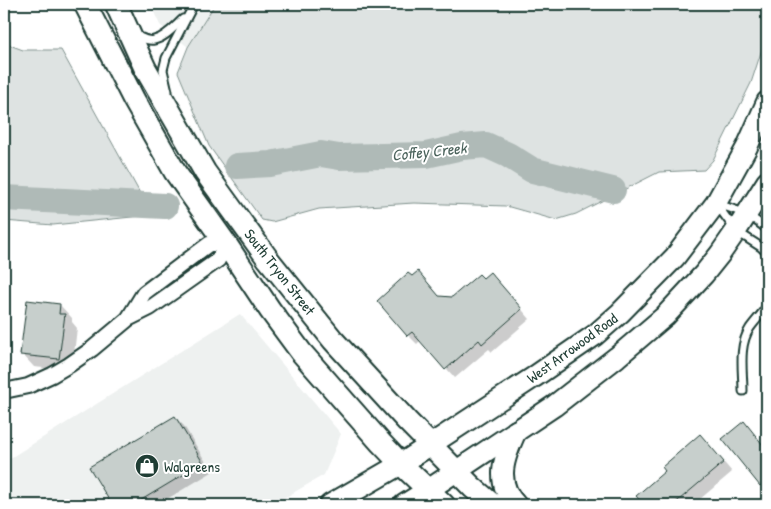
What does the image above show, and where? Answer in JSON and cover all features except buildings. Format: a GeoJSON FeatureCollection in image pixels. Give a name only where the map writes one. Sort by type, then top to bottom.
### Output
{"type":"FeatureCollection","features":[{"type":"Feature","properties":{"kind":"main road","name":"South Tryon Street"},"geometry":{"type":"LineString","coordinates":[[85,4],[134,100],[175,172],[270,310],[293,341],[375,436],[444,505]]}},
{"type":"Feature","properties":{"kind":"main road","name":"South Tryon Street"},"geometry":{"type":"LineString","coordinates":[[116,4],[145,68],[205,172],[268,259],[334,340],[407,421],[492,505]]}},
{"type":"Feature","properties":{"kind":"main road","name":"West Arrowood Road"},"geometry":{"type":"LineString","coordinates":[[330,505],[401,464],[534,377],[594,335],[620,313],[675,257],[716,203],[747,147],[767,102]]}},
{"type":"Feature","properties":{"kind":"main road"},"geometry":{"type":"LineString","coordinates":[[404,505],[554,406],[617,357],[665,316],[720,254],[767,182]]}},
{"type":"Feature","properties":{"kind":"main road"},"geometry":{"type":"LineString","coordinates":[[516,431],[506,453],[502,469],[503,483],[511,500],[516,505]]}},
{"type":"Feature","properties":{"kind":"street"},"geometry":{"type":"LineString","coordinates":[[4,391],[28,386],[52,375],[92,349],[128,319],[144,292],[209,244],[226,244]]}},
{"type":"Feature","properties":{"kind":"lane"},"geometry":{"type":"LineString","coordinates":[[173,116],[163,70],[166,58],[194,4]]}},
{"type":"Feature","properties":{"kind":"lane"},"geometry":{"type":"LineString","coordinates":[[129,32],[148,40],[154,40],[168,33],[187,15]]}},
{"type":"Feature","properties":{"kind":"lane"},"geometry":{"type":"LineString","coordinates":[[716,203],[742,222],[760,247],[767,253]]}},
{"type":"Feature","properties":{"kind":"lane"},"geometry":{"type":"LineString","coordinates":[[716,203],[742,222],[767,229]]}},
{"type":"Feature","properties":{"kind":"lane"},"geometry":{"type":"LineString","coordinates":[[744,391],[742,357],[744,344],[749,330],[767,306]]}},
{"type":"Feature","properties":{"kind":"shaded area"},"geometry":{"type":"Polygon","coordinates":[[[150,4],[215,4],[188,47],[160,25],[150,4]]]}},
{"type":"Feature","properties":{"kind":"shaded area"},"geometry":{"type":"Polygon","coordinates":[[[215,4],[767,4],[767,34],[751,83],[713,160],[704,170],[659,172],[576,214],[556,220],[506,206],[414,203],[319,209],[272,222],[262,220],[209,146],[178,72],[188,47],[215,4]]]}},
{"type":"Feature","properties":{"kind":"shaded area"},"geometry":{"type":"Polygon","coordinates":[[[4,43],[23,50],[61,50],[152,215],[53,225],[4,221],[4,43]]]}},
{"type":"Feature","properties":{"kind":"shaded area"},"geometry":{"type":"Polygon","coordinates":[[[240,314],[341,434],[324,475],[272,505],[4,505],[4,462],[240,314]]]}},
{"type":"Feature","properties":{"kind":"waterway","name":"Coffey Creek"},"geometry":{"type":"LineString","coordinates":[[237,166],[270,164],[321,154],[339,157],[426,155],[462,147],[486,145],[508,155],[532,170],[613,190]]}},
{"type":"Feature","properties":{"kind":"waterway","name":"Coffey Creek"},"geometry":{"type":"LineString","coordinates":[[4,198],[165,206]]}},
{"type":"Feature","properties":{"kind":"place","name":"Walgreens"},"geometry":{"type":"Point","coordinates":[147,466]}}]}
